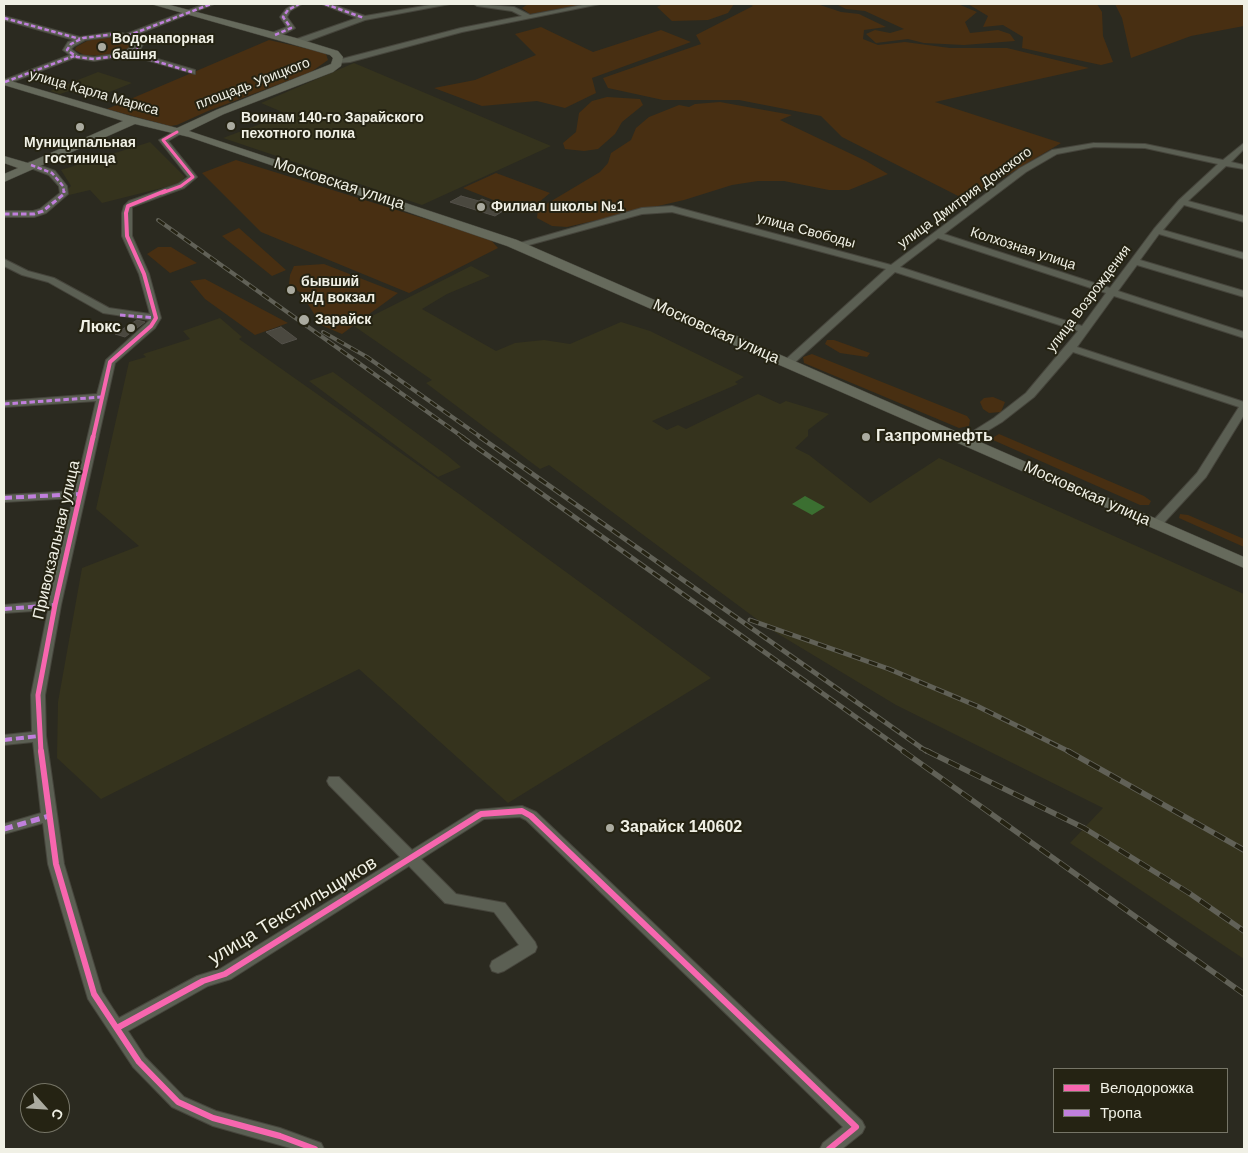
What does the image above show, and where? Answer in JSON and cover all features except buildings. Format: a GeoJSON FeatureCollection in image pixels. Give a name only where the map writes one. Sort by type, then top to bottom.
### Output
{"type":"FeatureCollection","features":[{"type":"Feature","properties":{"kind":"main road"},"geometry":{"type":"LineString","coordinates":[[156,4],[275,35],[334,53],[338,61]]}},
{"type":"Feature","properties":{"kind":"main road","name":"площадь Урицкого"},"geometry":{"type":"LineString","coordinates":[[176,132],[220,112],[312,78],[336,66],[338,61]]}},
{"type":"Feature","properties":{"kind":"main road","name":"улица Карла Маркса"},"geometry":{"type":"LineString","coordinates":[[4,83],[176,132]]}},
{"type":"Feature","properties":{"kind":"main road"},"geometry":{"type":"LineString","coordinates":[[4,178],[133,121]]}},
{"type":"Feature","properties":{"kind":"main road","name":"Московская улица"},"geometry":{"type":"LineString","coordinates":[[176,132],[193,135],[518,245],[1244,563]]}},
{"type":"Feature","properties":{"kind":"main road"},"geometry":{"type":"LineString","coordinates":[[4,159],[29,166]]}},
{"type":"Feature","properties":{"kind":"street"},"geometry":{"type":"LineString","coordinates":[[127,36],[211,4]]}},
{"type":"Feature","properties":{"kind":"street"},"geometry":{"type":"LineString","coordinates":[[275,35],[291,28],[283,17],[288,10],[299,4]]}},
{"type":"Feature","properties":{"kind":"street"},"geometry":{"type":"LineString","coordinates":[[325,4],[364,18]]}},
{"type":"Feature","properties":{"kind":"street"},"geometry":{"type":"LineString","coordinates":[[297,42],[364,18],[447,4]]}},
{"type":"Feature","properties":{"kind":"street"},"geometry":{"type":"LineString","coordinates":[[338,61],[350,60],[461,30],[598,4]]}},
{"type":"Feature","properties":{"kind":"street"},"geometry":{"type":"LineString","coordinates":[[481,5],[514,9],[527,16]]}},
{"type":"Feature","properties":{"kind":"street"},"geometry":{"type":"LineString","coordinates":[[4,18],[80,39]]}},
{"type":"Feature","properties":{"kind":"street"},"geometry":{"type":"LineString","coordinates":[[104,35],[127,36],[137,40],[139,44],[137,48],[128,53],[94,59],[74,56],[68,53],[68,47],[80,39],[104,35]]}},
{"type":"Feature","properties":{"kind":"street"},"geometry":{"type":"LineString","coordinates":[[128,53],[192,72]]}},
{"type":"Feature","properties":{"kind":"street"},"geometry":{"type":"LineString","coordinates":[[4,83],[74,56]]}},
{"type":"Feature","properties":{"kind":"street"},"geometry":{"type":"LineString","coordinates":[[4,262],[25,273],[51,280],[106,312],[156,318],[144,274],[127,236],[126,213],[128,206],[132,203],[181,186],[193,177],[163,140],[176,132]]}},
{"type":"Feature","properties":{"kind":"street","name":"улица Дмитрия Донского"},"geometry":{"type":"LineString","coordinates":[[788,363],[893,268],[1023,170],[1045,157],[1068,149],[1094,144],[1145,146],[1244,167]]}},
{"type":"Feature","properties":{"kind":"street","name":"улица Возрождения"},"geometry":{"type":"LineString","coordinates":[[965,440],[998,420],[1030,395],[1071,348],[1136,262],[1156,231],[1182,202],[1224,162],[1244,146]]}},
{"type":"Feature","properties":{"kind":"street"},"geometry":{"type":"LineString","coordinates":[[4,214],[34,214],[43,211],[64,194],[63,186],[52,173],[29,166]]}},
{"type":"Feature","properties":{"kind":"street"},"geometry":{"type":"LineString","coordinates":[[1182,202],[1244,219]]}},
{"type":"Feature","properties":{"kind":"street","name":"улица Свободы"},"geometry":{"type":"LineString","coordinates":[[518,245],[642,211],[661,208],[672,209],[794,240],[893,268],[1084,330]]}},
{"type":"Feature","properties":{"kind":"street"},"geometry":{"type":"LineString","coordinates":[[1156,231],[1244,256]]}},
{"type":"Feature","properties":{"kind":"street","name":"Колхозная улица"},"geometry":{"type":"LineString","coordinates":[[937,235],[1244,334]]}},
{"type":"Feature","properties":{"kind":"street"},"geometry":{"type":"LineString","coordinates":[[1136,262],[1244,294]]}},
{"type":"Feature","properties":{"kind":"street","name":"Привокзальная улица"},"geometry":{"type":"LineString","coordinates":[[156,318],[151,326],[110,362],[55,605],[38,695],[39,736],[56,864],[94,994],[139,1062],[178,1102],[213,1118],[280,1136],[315,1149]]}},
{"type":"Feature","properties":{"kind":"street"},"geometry":{"type":"LineString","coordinates":[[1071,348],[1244,406],[1202,475],[1156,524]]}},
{"type":"Feature","properties":{"kind":"street"},"geometry":{"type":"LineString","coordinates":[[4,404],[102,397]]}},
{"type":"Feature","properties":{"kind":"street"},"geometry":{"type":"LineString","coordinates":[[4,498],[80,494]]}},
{"type":"Feature","properties":{"kind":"street"},"geometry":{"type":"LineString","coordinates":[[4,609],[55,605]]}},
{"type":"Feature","properties":{"kind":"street"},"geometry":{"type":"LineString","coordinates":[[4,740],[39,736]]}},
{"type":"Feature","properties":{"kind":"street"},"geometry":{"type":"LineString","coordinates":[[334,781],[451,899],[499,906],[529,947],[498,966]]}},
{"type":"Feature","properties":{"kind":"street","name":"улица Текстильщиков"},"geometry":{"type":"LineString","coordinates":[[116,1028],[202,981],[225,974],[481,814],[516,811],[528,813],[856,1127],[829,1149]]}},
{"type":"Feature","properties":{"kind":"street"},"geometry":{"type":"LineString","coordinates":[[4,829],[49,816]]}},
{"type":"Feature","properties":{"kind":"shaded area"},"geometry":{"type":"Polygon","coordinates":[[[528,4],[585,4],[530,14],[522,8],[528,4]]]}},
{"type":"Feature","properties":{"kind":"shaded area"},"geometry":{"type":"Polygon","coordinates":[[[663,4],[734,4],[728,13],[708,20],[672,21],[657,7],[663,4]]]}},
{"type":"Feature","properties":{"kind":"shaded area"},"geometry":{"type":"Polygon","coordinates":[[[749,4],[817,4],[841,12],[859,14],[886,27],[864,30],[863,39],[878,45],[905,42],[950,48],[1007,48],[1089,68],[935,102],[1061,143],[966,200],[842,137],[821,116],[739,100],[663,100],[608,88],[603,78],[701,44],[696,35],[753,6],[749,4]]]}},
{"type":"Feature","properties":{"kind":"shaded area"},"geometry":{"type":"Polygon","coordinates":[[[836,4],[958,4],[977,12],[965,22],[970,33],[998,30],[1010,34],[1015,41],[964,45],[924,43],[908,39],[876,43],[866,34],[875,30],[890,33],[904,29],[865,11],[846,9],[836,4]]]}},
{"type":"Feature","properties":{"kind":"shaded area"},"geometry":{"type":"Polygon","coordinates":[[[968,4],[1097,4],[1102,12],[1103,36],[1113,62],[1101,65],[1022,48],[1023,37],[1003,25],[983,27],[988,16],[968,4]]]}},
{"type":"Feature","properties":{"kind":"shaded area"},"geometry":{"type":"Polygon","coordinates":[[[1115,4],[1244,4],[1244,26],[1191,36],[1131,58],[1122,18],[1115,4]]]}},
{"type":"Feature","properties":{"kind":"shaded area"},"geometry":{"type":"Polygon","coordinates":[[[541,27],[593,52],[661,30],[691,42],[592,78],[596,93],[565,108],[537,101],[482,106],[434,88],[475,80],[536,55],[515,34],[541,27]]]}},
{"type":"Feature","properties":{"kind":"shaded area"},"geometry":{"type":"Polygon","coordinates":[[[105,37],[122,38],[130,43],[130,47],[119,53],[101,56],[84,55],[75,50],[76,47],[87,41],[105,37]]]}},
{"type":"Feature","properties":{"kind":"shaded area"},"geometry":{"type":"Polygon","coordinates":[[[269,40],[322,52],[326,54],[328,60],[311,72],[208,111],[177,125],[170,126],[107,109],[269,40]]]}},
{"type":"Feature","properties":{"kind":"shaded area"},"geometry":{"type":"Polygon","coordinates":[[[354,63],[551,146],[422,205],[223,138],[287,114],[261,103],[354,63]]]}},
{"type":"Feature","properties":{"kind":"shaded area"},"geometry":{"type":"Polygon","coordinates":[[[98,72],[132,83],[92,99],[69,91],[60,94],[50,91],[98,72]]]}},
{"type":"Feature","properties":{"kind":"shaded area"},"geometry":{"type":"Polygon","coordinates":[[[607,97],[640,99],[643,105],[622,122],[615,134],[598,149],[584,151],[565,149],[563,143],[576,132],[579,113],[592,101],[607,97]]]}},
{"type":"Feature","properties":{"kind":"shaded area"},"geometry":{"type":"Polygon","coordinates":[[[720,102],[792,115],[780,120],[866,161],[888,174],[849,190],[829,190],[784,181],[758,181],[732,185],[684,200],[567,227],[552,226],[537,218],[538,209],[600,172],[608,163],[611,153],[631,140],[636,128],[649,117],[679,105],[689,107],[695,104],[720,102]]]}},
{"type":"Feature","properties":{"kind":"shaded area"},"geometry":{"type":"Polygon","coordinates":[[[150,142],[185,177],[178,184],[102,203],[90,190],[69,195],[68,189],[71,186],[61,170],[150,142]]]}},
{"type":"Feature","properties":{"kind":"shaded area"},"geometry":{"type":"Polygon","coordinates":[[[236,160],[490,239],[498,248],[409,293],[261,232],[202,173],[236,160]]]}},
{"type":"Feature","properties":{"kind":"shaded area"},"geometry":{"type":"Polygon","coordinates":[[[496,173],[550,193],[526,213],[463,188],[496,173]]]}},
{"type":"Feature","properties":{"kind":"shaded area"},"geometry":{"type":"Polygon","coordinates":[[[239,228],[286,270],[272,276],[222,236],[239,228]]]}},
{"type":"Feature","properties":{"kind":"shaded area"},"geometry":{"type":"Polygon","coordinates":[[[158,247],[171,247],[197,263],[170,273],[147,254],[158,247]]]}},
{"type":"Feature","properties":{"kind":"shaded area"},"geometry":{"type":"Polygon","coordinates":[[[324,264],[398,293],[342,334],[321,325],[301,293],[289,285],[290,275],[294,266],[324,264]]]}},
{"type":"Feature","properties":{"kind":"shaded area"},"geometry":{"type":"Polygon","coordinates":[[[471,266],[490,276],[447,294],[422,309],[496,351],[515,343],[544,340],[570,344],[621,322],[650,331],[744,377],[735,382],[738,384],[652,421],[667,430],[678,425],[686,429],[758,394],[780,404],[786,401],[829,414],[808,430],[808,436],[795,448],[809,455],[870,503],[939,458],[1244,594],[1244,959],[1070,843],[1103,808],[896,705],[770,629],[549,465],[540,469],[426,383],[432,380],[354,326],[372,319],[370,317],[471,266]]]}},
{"type":"Feature","properties":{"kind":"shaded area"},"geometry":{"type":"Polygon","coordinates":[[[205,279],[288,323],[255,335],[205,299],[190,281],[205,279]]]}},
{"type":"Feature","properties":{"kind":"shaded area"},"geometry":{"type":"Polygon","coordinates":[[[220,318],[242,337],[239,339],[462,496],[711,678],[508,803],[359,669],[101,799],[57,758],[58,702],[82,568],[139,546],[96,509],[129,362],[146,357],[143,354],[190,339],[183,331],[220,318]]]}},
{"type":"Feature","properties":{"kind":"shaded area"},"geometry":{"type":"Polygon","coordinates":[[[827,340],[834,340],[870,353],[867,357],[840,353],[825,344],[827,340]]]}},
{"type":"Feature","properties":{"kind":"shaded area"},"geometry":{"type":"Polygon","coordinates":[[[812,354],[967,416],[970,420],[969,426],[959,428],[804,363],[803,357],[812,354]]]}},
{"type":"Feature","properties":{"kind":"shaded area"},"geometry":{"type":"Polygon","coordinates":[[[333,372],[461,467],[438,477],[309,381],[333,372]]]}},
{"type":"Feature","properties":{"kind":"shaded area"},"geometry":{"type":"Polygon","coordinates":[[[993,397],[1005,402],[1001,412],[989,413],[983,409],[980,402],[984,398],[993,397]]]}},
{"type":"Feature","properties":{"kind":"shaded area"},"geometry":{"type":"Polygon","coordinates":[[[999,434],[1144,496],[1151,501],[1149,505],[1140,505],[993,440],[999,434]]]}},
{"type":"Feature","properties":{"kind":"shaded area"},"geometry":{"type":"Polygon","coordinates":[[[805,496],[825,507],[812,515],[792,504],[805,496]]]}},
{"type":"Feature","properties":{"kind":"shaded area"},"geometry":{"type":"Polygon","coordinates":[[[1180,514],[1188,515],[1244,539],[1244,547],[1179,518],[1180,514]]]}},
{"type":"Feature","properties":{"kind":"railway"},"geometry":{"type":"LineString","coordinates":[[158,220],[464,438]]}},
{"type":"Feature","properties":{"kind":"railway"},"geometry":{"type":"LineString","coordinates":[[323,332],[367,357],[482,438]]}},
{"type":"Feature","properties":{"kind":"railway"},"geometry":{"type":"LineString","coordinates":[[462,437],[905,752]]}},
{"type":"Feature","properties":{"kind":"railway"},"geometry":{"type":"LineString","coordinates":[[480,437],[923,749]]}},
{"type":"Feature","properties":{"kind":"railway"},"geometry":{"type":"LineString","coordinates":[[750,620],[889,669],[977,706],[1068,751]]}},
{"type":"Feature","properties":{"kind":"railway"},"geometry":{"type":"LineString","coordinates":[[923,749],[930,752]]}},
{"type":"Feature","properties":{"kind":"railway"},"geometry":{"type":"LineString","coordinates":[[903,751],[1244,994]]}},
{"type":"Feature","properties":{"kind":"railway"},"geometry":{"type":"LineString","coordinates":[[927,751],[1084,828],[1189,893],[1244,931]]}},
{"type":"Feature","properties":{"kind":"railway"},"geometry":{"type":"LineString","coordinates":[[1068,751],[1244,850]]}},
{"type":"Feature","properties":{"kind":"marked path"},"geometry":{"type":"LineString","coordinates":[[127,36],[211,4]]}},
{"type":"Feature","properties":{"kind":"marked path"},"geometry":{"type":"LineString","coordinates":[[275,35],[291,28],[283,17],[288,10],[299,4]]}},
{"type":"Feature","properties":{"kind":"marked path"},"geometry":{"type":"LineString","coordinates":[[325,4],[364,18]]}},
{"type":"Feature","properties":{"kind":"marked path"},"geometry":{"type":"LineString","coordinates":[[4,18],[80,39]]}},
{"type":"Feature","properties":{"kind":"marked path"},"geometry":{"type":"LineString","coordinates":[[115,34],[137,40],[139,44],[137,48],[124,55],[94,59],[77,57],[67,50],[71,44],[83,38],[115,34]]}},
{"type":"Feature","properties":{"kind":"marked path"},"geometry":{"type":"LineString","coordinates":[[128,53],[192,72]]}},
{"type":"Feature","properties":{"kind":"marked path"},"geometry":{"type":"LineString","coordinates":[[5,82],[74,56]]}},
{"type":"Feature","properties":{"kind":"marked path"},"geometry":{"type":"LineString","coordinates":[[4,214],[34,214],[43,211],[64,194],[63,186],[52,173],[31,165]]}},
{"type":"Feature","properties":{"kind":"marked path"},"geometry":{"type":"LineString","coordinates":[[120,315],[156,318]]}},
{"type":"Feature","properties":{"kind":"marked path"},"geometry":{"type":"LineString","coordinates":[[4,404],[102,397]]}},
{"type":"Feature","properties":{"kind":"marked path"},"geometry":{"type":"LineString","coordinates":[[4,498],[80,494]]}},
{"type":"Feature","properties":{"kind":"marked path"},"geometry":{"type":"LineString","coordinates":[[4,609],[55,605]]}},
{"type":"Feature","properties":{"kind":"marked path"},"geometry":{"type":"LineString","coordinates":[[4,740],[39,736]]}},
{"type":"Feature","properties":{"kind":"marked path"},"geometry":{"type":"LineString","coordinates":[[4,829],[49,816]]}},
{"type":"Feature","properties":{"kind":"cycle path"},"geometry":{"type":"LineString","coordinates":[[177,132],[163,140],[193,177],[181,186],[132,203],[128,206],[126,213],[127,236],[144,274],[156,318],[151,326],[110,362],[55,605],[38,695],[39,736],[44,780],[56,864],[94,994],[139,1062],[178,1102],[213,1118],[280,1136],[315,1149]]}},
{"type":"Feature","properties":{"kind":"cycle path"},"geometry":{"type":"LineString","coordinates":[[117,1028],[203,981],[225,974],[481,814],[522,811],[531,816],[856,1127],[829,1149]]}},
{"type":"Feature","properties":{"kind":"place","name":"Водонапорная башня"},"geometry":{"type":"Point","coordinates":[102,47]}},
{"type":"Feature","properties":{"kind":"place","name":"Воинам 140-го Зарайского пехотного полка"},"geometry":{"type":"Point","coordinates":[231,126]}},
{"type":"Feature","properties":{"kind":"place","name":"Муниципальная гостиница"},"geometry":{"type":"Point","coordinates":[80,127]}},
{"type":"Feature","properties":{"kind":"place","name":"Филиал школы №1"},"geometry":{"type":"Point","coordinates":[481,207]}},
{"type":"Feature","properties":{"kind":"place","name":"бывший ж/д вокзал"},"geometry":{"type":"Point","coordinates":[291,290]}},
{"type":"Feature","properties":{"kind":"place","name":"Зарайск"},"geometry":{"type":"Point","coordinates":[304,320]}},
{"type":"Feature","properties":{"kind":"place","name":"Люкс"},"geometry":{"type":"Point","coordinates":[131,328]}},
{"type":"Feature","properties":{"kind":"place","name":"Газпромнефть"},"geometry":{"type":"Point","coordinates":[866,437]}},
{"type":"Feature","properties":{"kind":"place","name":"Зарайск 140602"},"geometry":{"type":"Point","coordinates":[610,828]}}]}
